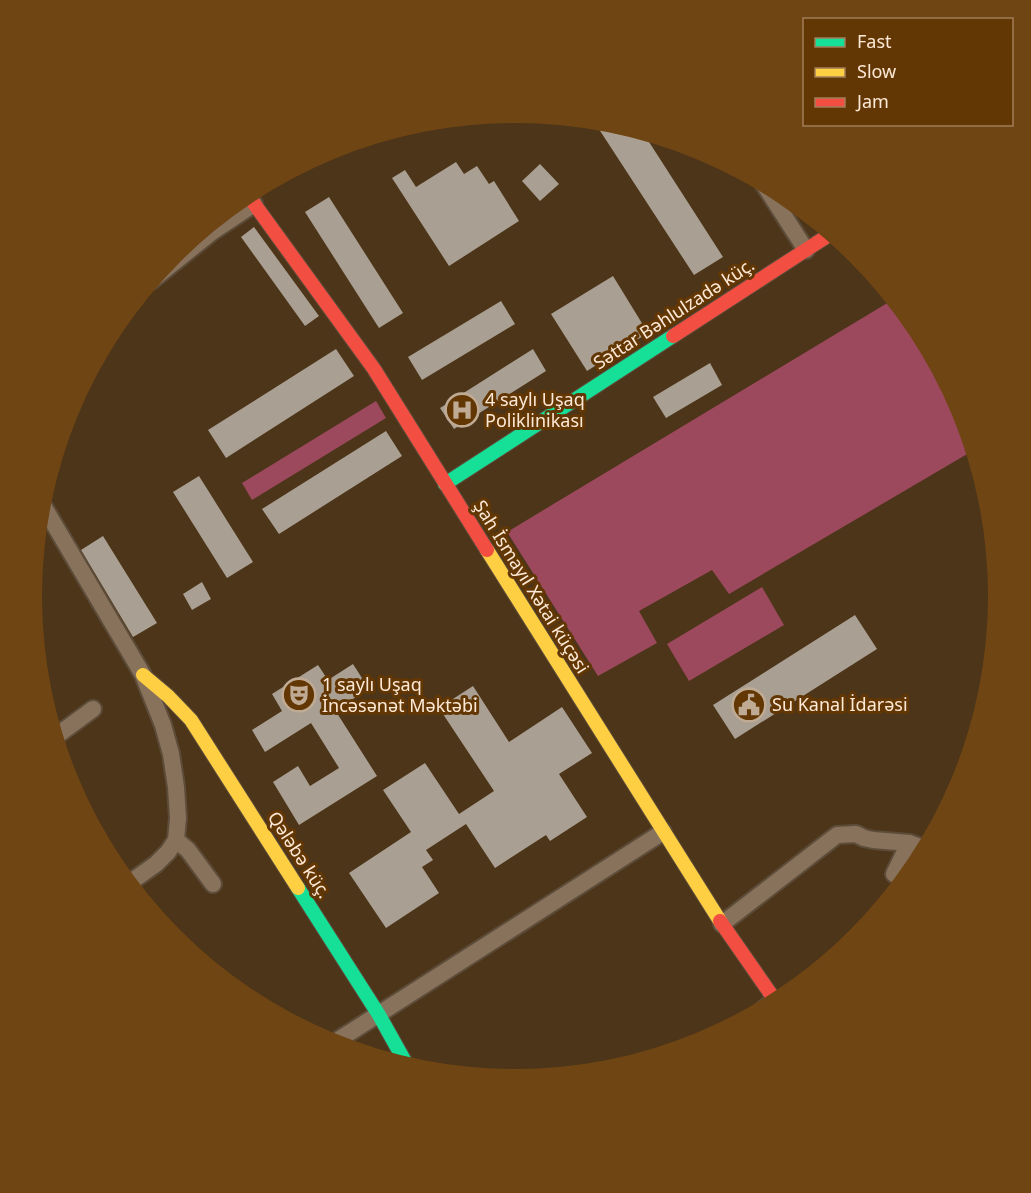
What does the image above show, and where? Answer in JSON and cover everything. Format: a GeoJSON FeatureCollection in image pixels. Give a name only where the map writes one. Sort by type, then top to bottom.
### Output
{"type":"FeatureCollection","features":[{"type":"Feature","properties":{"kind":"street"},"geometry":{"type":"LineString","coordinates":[[774,200],[806,250]]}},
{"type":"Feature","properties":{"kind":"street","name":"Şah İsmayıl Xətai küçəsi"},"geometry":{"type":"LineString","coordinates":[[253,202],[374,369],[663,832],[722,924],[772,995]]}},
{"type":"Feature","properties":{"kind":"street","name":"Səttar Bəhlulzadə küç."},"geometry":{"type":"LineString","coordinates":[[445,484],[824,238]]}},
{"type":"Feature","properties":{"kind":"street"},"geometry":{"type":"LineString","coordinates":[[49,516],[143,675],[163,725],[171,754],[178,818],[176,840],[162,858],[135,878]]}},
{"type":"Feature","properties":{"kind":"street","name":"Qələbə küç."},"geometry":{"type":"LineString","coordinates":[[143,675],[171,697],[191,720],[379,1015],[402,1056]]}},
{"type":"Feature","properties":{"kind":"street"},"geometry":{"type":"LineString","coordinates":[[62,732],[93,709]]}},
{"type":"Feature","properties":{"kind":"street"},"geometry":{"type":"LineString","coordinates":[[343,1037],[663,832]]}},
{"type":"Feature","properties":{"kind":"street"},"geometry":{"type":"LineString","coordinates":[[722,924],[837,835],[856,834],[873,840],[918,846]]}},
{"type":"Feature","properties":{"kind":"street"},"geometry":{"type":"LineString","coordinates":[[176,840],[188,850],[213,884]]}},
{"type":"Feature","properties":{"kind":"street"},"geometry":{"type":"LineString","coordinates":[[894,874],[909,843]]}},
{"type":"Feature","properties":{"kind":"shaded area"},"geometry":{"type":"Polygon","coordinates":[[[887,303],[926,360],[953,415],[967,454],[729,594],[712,570],[639,611],[657,643],[598,676],[507,532],[887,303]]]}},
{"type":"Feature","properties":{"kind":"shaded area"},"geometry":{"type":"Polygon","coordinates":[[[376,401],[386,418],[252,500],[242,483],[376,401]]]}},
{"type":"Feature","properties":{"kind":"shaded area"},"geometry":{"type":"Polygon","coordinates":[[[762,587],[784,625],[689,681],[667,644],[762,587]]]}},
{"type":"Feature","properties":{"kind":"building"},"geometry":{"type":"Polygon","coordinates":[[[600,131],[649,142],[723,257],[694,275],[600,131]]]}},
{"type":"Feature","properties":{"kind":"building"},"geometry":{"type":"Polygon","coordinates":[[[456,162],[464,174],[477,166],[489,184],[494,181],[519,221],[449,266],[392,178],[405,170],[416,187],[456,162]]]}},
{"type":"Feature","properties":{"kind":"building"},"geometry":{"type":"Polygon","coordinates":[[[540,164],[559,184],[540,201],[522,181],[540,164]]]}},
{"type":"Feature","properties":{"kind":"building"},"geometry":{"type":"Polygon","coordinates":[[[329,197],[403,313],[379,328],[305,212],[329,197]]]}},
{"type":"Feature","properties":{"kind":"building"},"geometry":{"type":"Polygon","coordinates":[[[254,227],[319,316],[305,326],[241,237],[254,227]]]}},
{"type":"Feature","properties":{"kind":"building"},"geometry":{"type":"Polygon","coordinates":[[[613,276],[648,333],[587,371],[551,314],[613,276]]]}},
{"type":"Feature","properties":{"kind":"building"},"geometry":{"type":"Polygon","coordinates":[[[501,301],[515,324],[422,380],[408,357],[501,301]]]}},
{"type":"Feature","properties":{"kind":"building"},"geometry":{"type":"Polygon","coordinates":[[[336,349],[354,376],[226,458],[208,430],[336,349]]]}},
{"type":"Feature","properties":{"kind":"building"},"geometry":{"type":"Polygon","coordinates":[[[533,349],[546,371],[454,429],[440,408],[533,349]]]}},
{"type":"Feature","properties":{"kind":"building"},"geometry":{"type":"Polygon","coordinates":[[[710,363],[722,385],[666,418],[653,397],[710,363]]]}},
{"type":"Feature","properties":{"kind":"building"},"geometry":{"type":"Polygon","coordinates":[[[386,431],[402,456],[279,534],[262,509],[386,431]]]}},
{"type":"Feature","properties":{"kind":"building"},"geometry":{"type":"Polygon","coordinates":[[[199,476],[253,562],[227,578],[173,492],[199,476]]]}},
{"type":"Feature","properties":{"kind":"building"},"geometry":{"type":"Polygon","coordinates":[[[103,536],[157,623],[133,637],[81,550],[103,536]]]}},
{"type":"Feature","properties":{"kind":"building"},"geometry":{"type":"Polygon","coordinates":[[[202,582],[211,599],[192,610],[183,594],[202,582]]]}},
{"type":"Feature","properties":{"kind":"building"},"geometry":{"type":"Polygon","coordinates":[[[855,615],[877,649],[735,739],[713,705],[855,615]]]}},
{"type":"Feature","properties":{"kind":"building"},"geometry":{"type":"Polygon","coordinates":[[[353,664],[369,689],[335,710],[377,776],[299,825],[273,782],[298,766],[310,786],[339,768],[311,723],[265,752],[252,730],[282,711],[272,694],[318,665],[328,680],[353,664]]]}},
{"type":"Feature","properties":{"kind":"building"},"geometry":{"type":"Polygon","coordinates":[[[473,686],[509,742],[562,707],[592,753],[559,774],[587,817],[550,841],[546,835],[495,868],[466,824],[426,850],[433,860],[422,867],[439,893],[386,928],[349,873],[411,832],[383,790],[425,763],[459,814],[494,791],[439,708],[473,686]]]}},
{"type":"Feature","properties":{"kind":"traffic: fast"},"geometry":{"type":"LineString","coordinates":[[445,484],[673,336]]}},
{"type":"Feature","properties":{"kind":"traffic: fast"},"geometry":{"type":"LineString","coordinates":[[298,888],[379,1015],[402,1056]]}},
{"type":"Feature","properties":{"kind":"traffic: slow"},"geometry":{"type":"LineString","coordinates":[[487,550],[720,921]]}},
{"type":"Feature","properties":{"kind":"traffic: slow"},"geometry":{"type":"LineString","coordinates":[[143,675],[191,720],[298,888]]}},
{"type":"Feature","properties":{"kind":"traffic: jam"},"geometry":{"type":"LineString","coordinates":[[253,202],[374,369],[487,550]]}},
{"type":"Feature","properties":{"kind":"traffic: jam"},"geometry":{"type":"LineString","coordinates":[[673,336],[824,238]]}},
{"type":"Feature","properties":{"kind":"traffic: jam"},"geometry":{"type":"LineString","coordinates":[[720,921],[771,995]]}},
{"type":"Feature","properties":{"kind":"place","name":"4 saylı Uşaq Poliklinikası"},"geometry":{"type":"Point","coordinates":[462,410]}},
{"type":"Feature","properties":{"kind":"place","name":"1 saylı Uşaq İncəsənət Məktəbi"},"geometry":{"type":"Point","coordinates":[299,695]}},
{"type":"Feature","properties":{"kind":"place","name":"Su Kanal İdarəsi"},"geometry":{"type":"Point","coordinates":[749,705]}}]}
